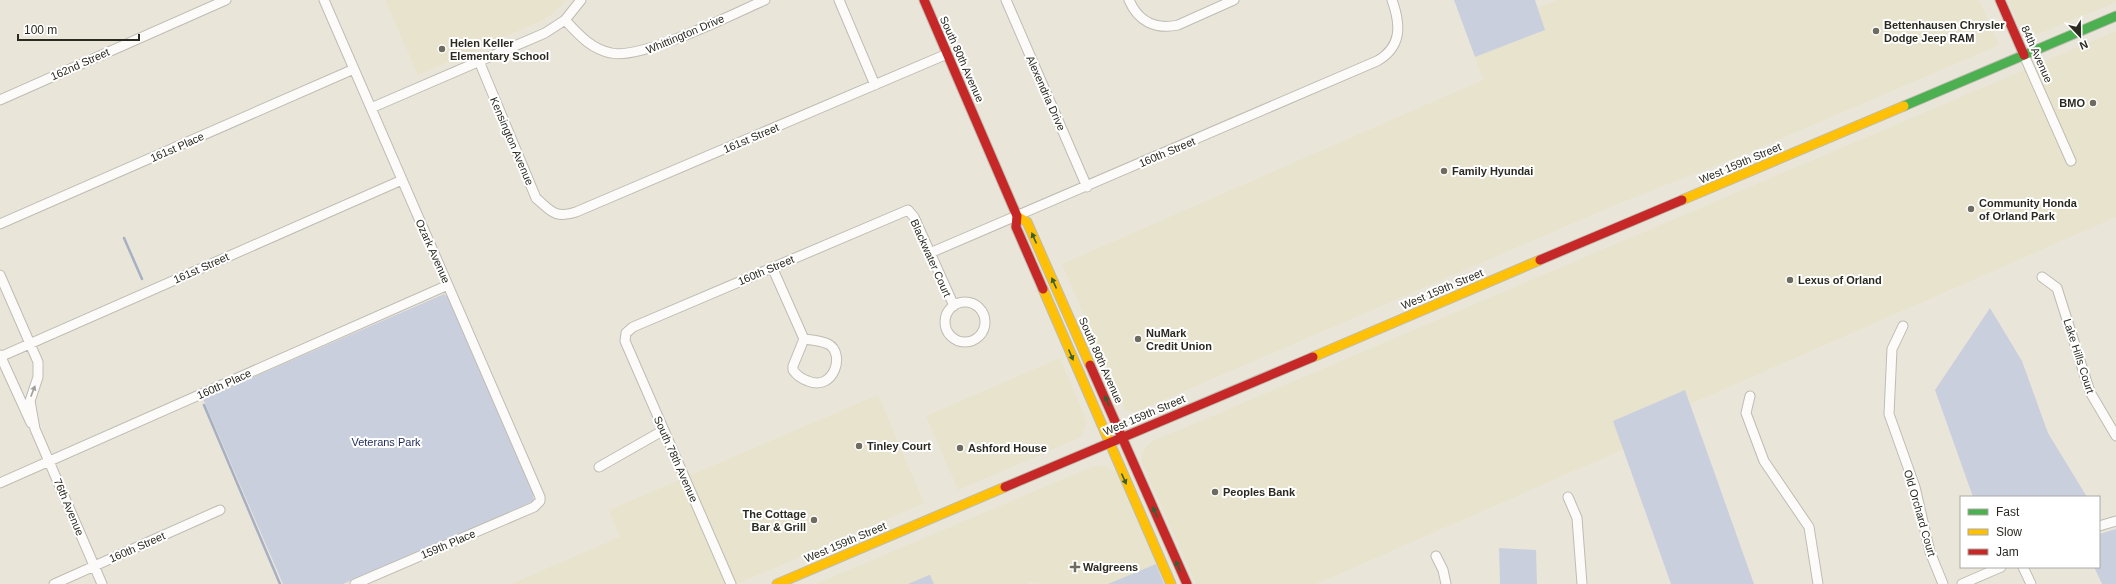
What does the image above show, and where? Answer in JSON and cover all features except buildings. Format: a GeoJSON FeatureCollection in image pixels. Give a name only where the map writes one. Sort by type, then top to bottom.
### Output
{"type":"FeatureCollection","features":[{"type":"Feature","properties":{"kind":"main road","name":"South 80th Avenue"},"geometry":{"type":"LineString","coordinates":[[924,0],[1017,216],[1016,227],[1108,443],[1171,584]]}},
{"type":"Feature","properties":{"kind":"main road","name":"84th Avenue"},"geometry":{"type":"LineString","coordinates":[[2000,0],[2024,55]]}},
{"type":"Feature","properties":{"kind":"main road","name":"West 159th Street"},"geometry":{"type":"LineString","coordinates":[[777,584],[2116,16]]}},
{"type":"Feature","properties":{"kind":"main road","name":"South 80th Avenue"},"geometry":{"type":"LineString","coordinates":[[1017,216],[1027,222],[1186,584]]}},
{"type":"Feature","properties":{"kind":"street","name":"162nd Street"},"geometry":{"type":"LineString","coordinates":[[0,100],[226,0]]}},
{"type":"Feature","properties":{"kind":"street","name":"Ozark Avenue"},"geometry":{"type":"LineString","coordinates":[[324,0],[538,491],[540,502]]}},
{"type":"Feature","properties":{"kind":"street"},"geometry":{"type":"LineString","coordinates":[[371,108],[536,37],[565,20],[581,0]]}},
{"type":"Feature","properties":{"kind":"street","name":"Whittington Drive"},"geometry":{"type":"LineString","coordinates":[[565,20],[588,44],[600,50],[612,54],[637,53],[765,0]]}},
{"type":"Feature","properties":{"kind":"street"},"geometry":{"type":"LineString","coordinates":[[839,0],[875,85]]}},
{"type":"Feature","properties":{"kind":"street","name":"Alexendria Drive"},"geometry":{"type":"LineString","coordinates":[[1006,0],[1087,187]]}},
{"type":"Feature","properties":{"kind":"street"},"geometry":{"type":"LineString","coordinates":[[1129,0],[1136,14],[1143,20],[1159,26],[1168,27],[1178,25],[1234,0]]}},
{"type":"Feature","properties":{"kind":"street","name":"160th Street"},"geometry":{"type":"LineString","coordinates":[[930,253],[1087,187],[1377,61],[1386,56],[1392,49],[1399,31],[1392,0]]}},
{"type":"Feature","properties":{"kind":"street","name":"161st Street"},"geometry":{"type":"LineString","coordinates":[[554,214],[562,216],[576,212],[947,54]]}},
{"type":"Feature","properties":{"kind":"street","name":"84th Avenue"},"geometry":{"type":"LineString","coordinates":[[2024,55],[2071,161]]}},
{"type":"Feature","properties":{"kind":"street","name":"Kensington Avenue"},"geometry":{"type":"LineString","coordinates":[[479,61],[536,198],[554,214]]}},
{"type":"Feature","properties":{"kind":"street","name":"161st Place"},"geometry":{"type":"LineString","coordinates":[[0,224],[354,69]]}},
{"type":"Feature","properties":{"kind":"street","name":"161st Street"},"geometry":{"type":"LineString","coordinates":[[0,356],[402,180]]}},
{"type":"Feature","properties":{"kind":"street","name":"160th Street"},"geometry":{"type":"LineString","coordinates":[[626,333],[633,328],[772,267],[908,210]]}},
{"type":"Feature","properties":{"kind":"street","name":"Blackwater Court"},"geometry":{"type":"LineString","coordinates":[[908,210],[914,217],[954,306]]}},
{"type":"Feature","properties":{"kind":"street"},"geometry":{"type":"LineString","coordinates":[[772,267],[804,339],[793,366],[793,370],[801,378],[822,384],[826,382],[834,370],[838,357],[837,354],[828,344],[804,339]]}},
{"type":"Feature","properties":{"kind":"street","name":"76th Avenue"},"geometry":{"type":"LineString","coordinates":[[0,275],[30,344],[39,369],[30,401],[35,429]]}},
{"type":"Feature","properties":{"kind":"street","name":"Lake Hills Court"},"geometry":{"type":"LineString","coordinates":[[2042,277],[2057,288],[2090,392],[2116,436]]}},
{"type":"Feature","properties":{"kind":"street","name":"160th Place"},"geometry":{"type":"LineString","coordinates":[[0,482],[448,285]]}},
{"type":"Feature","properties":{"kind":"street","name":"Blackwater Court"},"geometry":{"type":"LineString","coordinates":[[960,304],[972,304],[982,311],[985,323],[981,334],[977,338],[964,342],[951,336],[948,331],[946,317],[954,306],[960,304]]}},
{"type":"Feature","properties":{"kind":"street","name":"Old Orchard Court"},"geometry":{"type":"LineString","coordinates":[[1903,326],[1892,350],[1889,414],[1915,486],[1930,552],[1943,584]]}},
{"type":"Feature","properties":{"kind":"street","name":"South 78th Avenue"},"geometry":{"type":"LineString","coordinates":[[626,333],[625,341],[731,584]]}},
{"type":"Feature","properties":{"kind":"street","name":"76th Avenue"},"geometry":{"type":"LineString","coordinates":[[0,356],[26,415],[35,429],[102,584]]}},
{"type":"Feature","properties":{"kind":"street"},"geometry":{"type":"LineString","coordinates":[[1750,396],[1746,413],[1764,461],[1808,527],[1818,584]]}},
{"type":"Feature","properties":{"kind":"street"},"geometry":{"type":"LineString","coordinates":[[599,467],[664,430]]}},
{"type":"Feature","properties":{"kind":"street"},"geometry":{"type":"LineString","coordinates":[[1568,497],[1577,518],[1582,584]]}},
{"type":"Feature","properties":{"kind":"street","name":"159th Place"},"geometry":{"type":"LineString","coordinates":[[354,584],[534,507],[540,502]]}},
{"type":"Feature","properties":{"kind":"street","name":"160th Street"},"geometry":{"type":"LineString","coordinates":[[54,584],[220,510]]}},
{"type":"Feature","properties":{"kind":"street"},"geometry":{"type":"LineString","coordinates":[[2100,526],[2116,521]]}},
{"type":"Feature","properties":{"kind":"street"},"geometry":{"type":"LineString","coordinates":[[1436,556],[1444,570],[1446,584]]}},
{"type":"Feature","properties":{"kind":"street"},"geometry":{"type":"LineString","coordinates":[[1962,584],[1998,568]]}},
{"type":"Feature","properties":{"kind":"street"},"geometry":{"type":"LineString","coordinates":[[2023,568],[2031,584]]}},
{"type":"Feature","properties":{"kind":"shaded area","name":"Helen Keller Elementary School"},"geometry":{"type":"Polygon","coordinates":[[[385,0],[566,0],[551,15],[539,22],[418,75],[385,0]]]}},
{"type":"Feature","properties":{"kind":"shaded area"},"geometry":{"type":"Polygon","coordinates":[[[1558,0],[1979,0],[1999,45],[1752,151],[1615,205],[1133,413],[1125,409],[1062,264],[1483,80],[1475,57],[1545,30],[1538,8],[1558,0]]]}},
{"type":"Feature","properties":{"kind":"shaded area"},"geometry":{"type":"Polygon","coordinates":[[[2008,0],[2116,0],[2116,2],[2029,38],[2023,36],[2008,0]]]}},
{"type":"Feature","properties":{"kind":"shaded area"},"geometry":{"type":"Polygon","coordinates":[[[2116,31],[2116,217],[1690,404],[1685,390],[1613,421],[1624,449],[1316,584],[1196,584],[1141,461],[1143,450],[1151,442],[2116,31]]]}},
{"type":"Feature","properties":{"kind":"shaded area"},"geometry":{"type":"Polygon","coordinates":[[[1060,358],[1087,422],[1081,437],[958,490],[926,416],[1060,358]]]}},
{"type":"Feature","properties":{"kind":"shaded area"},"geometry":{"type":"Polygon","coordinates":[[[878,395],[924,503],[737,584],[511,584],[620,537],[609,510],[878,395]]]}},
{"type":"Feature","properties":{"kind":"shaded area"},"geometry":{"type":"Polygon","coordinates":[[[1094,466],[1106,466],[1116,472],[1156,564],[1108,584],[1042,584],[1030,582],[1026,584],[934,584],[929,575],[908,584],[816,584],[1094,466]]]}},
{"type":"Feature","properties":{"kind":"green space"},"geometry":{"type":"Polygon","coordinates":[[[1454,0],[1535,0],[1545,30],[1475,57],[1454,0]]]}},
{"type":"Feature","properties":{"kind":"green space","name":"Veterans Park"},"geometry":{"type":"Polygon","coordinates":[[[444,294],[449,298],[533,493],[534,501],[343,584],[283,584],[203,399],[444,294]]]}},
{"type":"Feature","properties":{"kind":"green space"},"geometry":{"type":"Polygon","coordinates":[[[1990,308],[2022,361],[2048,433],[2086,496],[1973,496],[1935,390],[1990,308]]]}},
{"type":"Feature","properties":{"kind":"green space"},"geometry":{"type":"Polygon","coordinates":[[[1685,390],[1754,584],[1671,584],[1613,421],[1685,390]]]}},
{"type":"Feature","properties":{"kind":"green space"},"geometry":{"type":"Polygon","coordinates":[[[2116,529],[2116,584],[2102,584],[2094,568],[2100,568],[2100,534],[2116,529]]]}},
{"type":"Feature","properties":{"kind":"green space"},"geometry":{"type":"Polygon","coordinates":[[[1499,548],[1536,550],[1537,584],[1500,584],[1499,548]]]}},
{"type":"Feature","properties":{"kind":"green space"},"geometry":{"type":"Polygon","coordinates":[[[1156,564],[1164,584],[1108,584],[1156,564]]]}},
{"type":"Feature","properties":{"kind":"green space"},"geometry":{"type":"Polygon","coordinates":[[[929,575],[934,584],[908,584],[929,575]]]}},
{"type":"Feature","properties":{"kind":"waterway"},"geometry":{"type":"LineString","coordinates":[[124,238],[142,279]]}},
{"type":"Feature","properties":{"kind":"waterway"},"geometry":{"type":"LineString","coordinates":[[204,405],[280,584]]}},
{"type":"Feature","properties":{"kind":"traffic: fast"},"geometry":{"type":"LineString","coordinates":[[1904,106],[2116,16]]}},
{"type":"Feature","properties":{"kind":"traffic: slow"},"geometry":{"type":"LineString","coordinates":[[1682,200],[1904,106]]}},
{"type":"Feature","properties":{"kind":"traffic: slow"},"geometry":{"type":"LineString","coordinates":[[1017,216],[1027,222],[1090,365]]}},
{"type":"Feature","properties":{"kind":"traffic: slow"},"geometry":{"type":"LineString","coordinates":[[1313,357],[1540,260]]}},
{"type":"Feature","properties":{"kind":"traffic: slow"},"geometry":{"type":"LineString","coordinates":[[1043,289],[1171,584]]}},
{"type":"Feature","properties":{"kind":"traffic: slow"},"geometry":{"type":"LineString","coordinates":[[777,584],[1005,487]]}},
{"type":"Feature","properties":{"kind":"traffic: jam"},"geometry":{"type":"LineString","coordinates":[[924,0],[1017,216],[1016,227],[1043,289]]}},
{"type":"Feature","properties":{"kind":"traffic: jam"},"geometry":{"type":"LineString","coordinates":[[2000,0],[2024,55]]}},
{"type":"Feature","properties":{"kind":"traffic: jam"},"geometry":{"type":"LineString","coordinates":[[1540,260],[1682,200]]}},
{"type":"Feature","properties":{"kind":"traffic: jam"},"geometry":{"type":"LineString","coordinates":[[1005,487],[1313,357]]}},
{"type":"Feature","properties":{"kind":"traffic: jam"},"geometry":{"type":"LineString","coordinates":[[1090,365],[1187,584]]}},
{"type":"Feature","properties":{"kind":"place","name":"Bettenhausen Chrysler Dodge Jeep RAM"},"geometry":{"type":"Point","coordinates":[1876,31]}},
{"type":"Feature","properties":{"kind":"place","name":"Helen Keller Elementary School"},"geometry":{"type":"Point","coordinates":[442,49]}},
{"type":"Feature","properties":{"kind":"place","name":"BMO"},"geometry":{"type":"Point","coordinates":[2093,103]}},
{"type":"Feature","properties":{"kind":"place","name":"Family Hyundai"},"geometry":{"type":"Point","coordinates":[1444,171]}},
{"type":"Feature","properties":{"kind":"place","name":"Community Honda of Orland Park"},"geometry":{"type":"Point","coordinates":[1971,209]}},
{"type":"Feature","properties":{"kind":"place","name":"Lexus of Orland"},"geometry":{"type":"Point","coordinates":[1790,280]}},
{"type":"Feature","properties":{"kind":"place","name":"NuMark Credit Union"},"geometry":{"type":"Point","coordinates":[1138,339]}},
{"type":"Feature","properties":{"kind":"place","name":"Tinley Court"},"geometry":{"type":"Point","coordinates":[859,446]}},
{"type":"Feature","properties":{"kind":"place","name":"Ashford House"},"geometry":{"type":"Point","coordinates":[960,448]}},
{"type":"Feature","properties":{"kind":"place","name":"Peoples Bank"},"geometry":{"type":"Point","coordinates":[1215,492]}},
{"type":"Feature","properties":{"kind":"place","name":"The Cottage Bar & Grill"},"geometry":{"type":"Point","coordinates":[814,520]}},
{"type":"Feature","properties":{"kind":"place","name":"Walgreens"},"geometry":{"type":"Point","coordinates":[1075,567]}}]}
